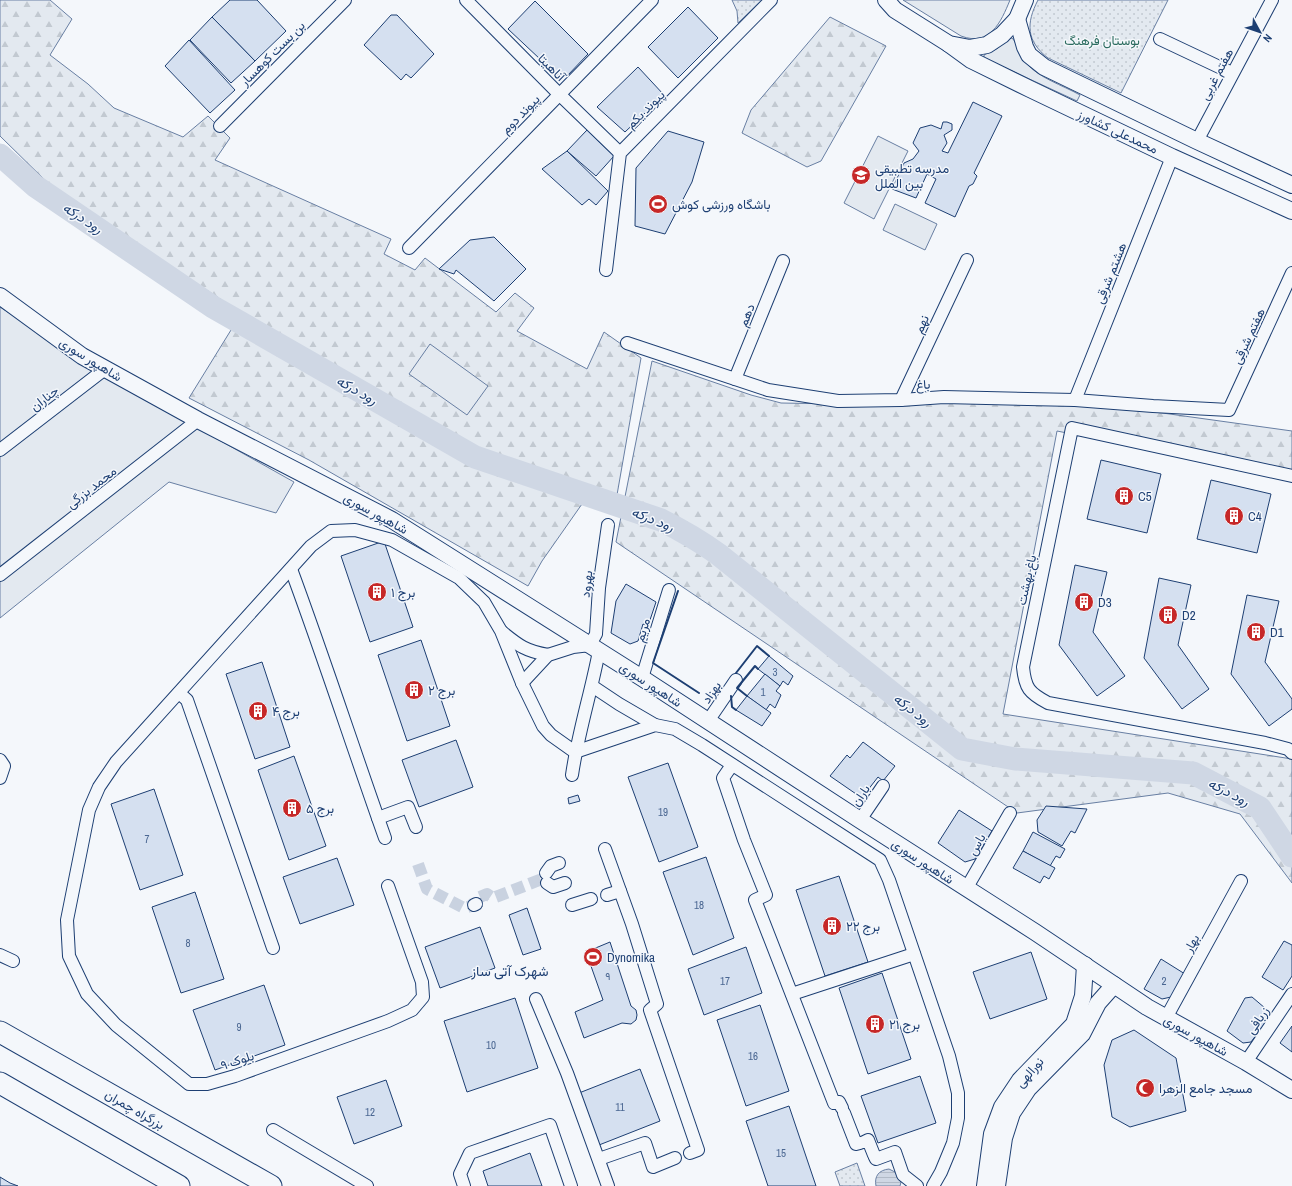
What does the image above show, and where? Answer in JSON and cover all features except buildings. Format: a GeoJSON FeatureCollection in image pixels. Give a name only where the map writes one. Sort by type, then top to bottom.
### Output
{"type":"FeatureCollection","features":[{"type":"Feature","properties":{"kind":"highway","name":"بزرگراه چمران"},"geometry":{"type":"LineString","coordinates":[[0,1032],[271,1186]]}},
{"type":"Feature","properties":{"kind":"highway"},"geometry":{"type":"LineString","coordinates":[[0,1083],[178,1186]]}},
{"type":"Feature","properties":{"kind":"highway"},"geometry":{"type":"LineString","coordinates":[[106,1144],[154,1186]]}},
{"type":"Feature","properties":{"kind":"street","name":"بن بست کوهسار"},"geometry":{"type":"LineString","coordinates":[[220,126],[345,0]]}},
{"type":"Feature","properties":{"kind":"street","name":"آناهیتا"},"geometry":{"type":"LineString","coordinates":[[466,0],[620,153]]}},
{"type":"Feature","properties":{"kind":"street","name":"پیوند دوم"},"geometry":{"type":"LineString","coordinates":[[409,248],[652,0]]}},
{"type":"Feature","properties":{"kind":"street","name":"پیوند یکم"},"geometry":{"type":"LineString","coordinates":[[620,153],[771,0]]}},
{"type":"Feature","properties":{"kind":"street","name":"محمدعلی کشاورز"},"geometry":{"type":"LineString","coordinates":[[880,0],[891,5],[971,60],[1172,157],[1292,211]]}},
{"type":"Feature","properties":{"kind":"street"},"geometry":{"type":"LineString","coordinates":[[949,44],[970,48],[987,44],[1002,36],[1017,19],[1025,0]]}},
{"type":"Feature","properties":{"kind":"street","name":"هفتم غربی"},"geometry":{"type":"LineString","coordinates":[[1197,141],[1272,0]]}},
{"type":"Feature","properties":{"kind":"street","name":"محمدعلی کشاورز"},"geometry":{"type":"LineString","coordinates":[[1017,19],[1025,47],[1029,55],[1044,67],[1292,185]]}},
{"type":"Feature","properties":{"kind":"street"},"geometry":{"type":"LineString","coordinates":[[1160,39],[1232,73]]}},
{"type":"Feature","properties":{"kind":"street"},"geometry":{"type":"LineString","coordinates":[[606,270],[620,153]]}},
{"type":"Feature","properties":{"kind":"street","name":"هشتم شرقی"},"geometry":{"type":"LineString","coordinates":[[1075,400],[1172,157]]}},
{"type":"Feature","properties":{"kind":"street","name":"نهم"},"geometry":{"type":"LineString","coordinates":[[901,400],[967,260]]}},
{"type":"Feature","properties":{"kind":"street","name":"دهم"},"geometry":{"type":"LineString","coordinates":[[735,379],[783,262]]}},
{"type":"Feature","properties":{"kind":"street","name":"هفتم شرقی"},"geometry":{"type":"LineString","coordinates":[[1229,410],[1292,273]]}},
{"type":"Feature","properties":{"kind":"street","name":"شاهپور سوری"},"geometry":{"type":"LineString","coordinates":[[0,296],[82,356],[198,420],[392,520],[642,678],[1166,1018],[1246,1062],[1292,1090]]}},
{"type":"Feature","properties":{"kind":"street","name":"باغ"},"geometry":{"type":"LineString","coordinates":[[628,343],[768,390],[838,401],[901,400],[944,397],[1075,400],[1229,410]]}},
{"type":"Feature","properties":{"kind":"street","name":"چناران"},"geometry":{"type":"LineString","coordinates":[[0,450],[105,369]]}},
{"type":"Feature","properties":{"kind":"street","name":"محمد بزرگی"},"geometry":{"type":"LineString","coordinates":[[0,575],[198,420]]}},
{"type":"Feature","properties":{"kind":"street","name":"باغ بهشت"},"geometry":{"type":"LineString","coordinates":[[1292,476],[1072,428],[1023,667],[1025,682],[1029,690],[1034,695],[1048,703],[1265,744],[1288,749],[1292,753]]}},
{"type":"Feature","properties":{"kind":"street","name":"بهرود"},"geometry":{"type":"LineString","coordinates":[[572,775],[575,752],[592,686],[599,588],[608,525]]}},
{"type":"Feature","properties":{"kind":"street","name":"بلوک ۹"},"geometry":{"type":"LineString","coordinates":[[388,886],[422,982],[423,997],[412,1010],[388,1021],[235,1076],[208,1084],[189,1084],[116,1025],[87,994],[69,956],[67,920],[89,810],[99,787],[116,762],[311,546],[331,531],[355,530],[392,540],[460,578],[484,602],[502,631]]}},
{"type":"Feature","properties":{"kind":"street"},"geometry":{"type":"LineString","coordinates":[[291,569],[385,838]]}},
{"type":"Feature","properties":{"kind":"street","name":"مریم"},"geometry":{"type":"LineString","coordinates":[[642,678],[668,590]]}},
{"type":"Feature","properties":{"kind":"street"},"geometry":{"type":"LineString","coordinates":[[502,631],[520,646],[532,652],[548,655],[573,647],[594,648]]}},
{"type":"Feature","properties":{"kind":"street"},"geometry":{"type":"LineString","coordinates":[[502,631],[522,683],[543,726],[551,735],[575,752],[655,725]]}},
{"type":"Feature","properties":{"kind":"street"},"geometry":{"type":"LineString","coordinates":[[522,683],[548,655]]}},
{"type":"Feature","properties":{"kind":"street","name":"بهزاد"},"geometry":{"type":"LineString","coordinates":[[708,721],[736,680]]}},
{"type":"Feature","properties":{"kind":"street"},"geometry":{"type":"LineString","coordinates":[[592,686],[655,725],[675,729],[732,764],[880,860],[889,880],[914,954],[948,1056],[958,1093],[958,1118],[952,1143],[942,1172],[933,1186]]}},
{"type":"Feature","properties":{"kind":"street"},"geometry":{"type":"LineString","coordinates":[[179,693],[187,700],[273,948]]}},
{"type":"Feature","properties":{"kind":"street"},"geometry":{"type":"LineString","coordinates":[[0,760],[4,766],[0,778]]}},
{"type":"Feature","properties":{"kind":"street"},"geometry":{"type":"LineString","coordinates":[[732,764],[723,778],[744,840],[766,895],[755,900],[834,1103],[839,1102],[856,1144],[868,1140],[876,1159],[895,1152],[903,1175],[917,1186]]}},
{"type":"Feature","properties":{"kind":"street","name":"باران"},"geometry":{"type":"LineString","coordinates":[[860,820],[883,786]]}},
{"type":"Feature","properties":{"kind":"street"},"geometry":{"type":"LineString","coordinates":[[378,818],[408,807],[416,827]]}},
{"type":"Feature","properties":{"kind":"street","name":"یاس"},"geometry":{"type":"LineString","coordinates":[[966,889],[1010,813]]}},
{"type":"Feature","properties":{"kind":"street"},"geometry":{"type":"LineString","coordinates":[[605,849],[632,924],[657,1004],[650,1010],[698,1150],[690,1153]]}},
{"type":"Feature","properties":{"kind":"street"},"geometry":{"type":"LineString","coordinates":[[559,863],[551,866],[547,878],[553,887],[565,882]]}},
{"type":"Feature","properties":{"kind":"street","name":"بهار"},"geometry":{"type":"LineString","coordinates":[[1166,1018],[1241,881]]}},
{"type":"Feature","properties":{"kind":"street"},"geometry":{"type":"LineString","coordinates":[[607,895],[620,891]]}},
{"type":"Feature","properties":{"kind":"street"},"geometry":{"type":"LineString","coordinates":[[572,905],[591,899]]}},
{"type":"Feature","properties":{"kind":"street"},"geometry":{"type":"LineString","coordinates":[[792,994],[914,954]]}},
{"type":"Feature","properties":{"kind":"street"},"geometry":{"type":"LineString","coordinates":[[0,955],[12,961]]}},
{"type":"Feature","properties":{"kind":"street","name":"نورالهی"},"geometry":{"type":"LineString","coordinates":[[985,1186],[992,1134],[1002,1107],[1020,1080],[1074,1024],[1083,996],[1085,965]]}},
{"type":"Feature","properties":{"kind":"street","name":"نورالهی"},"geometry":{"type":"LineString","coordinates":[[997,1186],[1004,1138],[1012,1113],[1028,1089],[1082,1034],[1098,1003],[1114,985]]}},
{"type":"Feature","properties":{"kind":"street"},"geometry":{"type":"LineString","coordinates":[[1083,996],[1091,989],[1097,990],[1099,994],[1098,1003]]}},
{"type":"Feature","properties":{"kind":"street","name":"زربافی"},"geometry":{"type":"LineString","coordinates":[[1246,1062],[1292,994]]}},
{"type":"Feature","properties":{"kind":"street"},"geometry":{"type":"LineString","coordinates":[[536,999],[566,1069],[599,1159],[606,1186]]}},
{"type":"Feature","properties":{"kind":"street"},"geometry":{"type":"LineString","coordinates":[[464,1186],[460,1174],[470,1153],[550,1125],[571,1186]]}},
{"type":"Feature","properties":{"kind":"street"},"geometry":{"type":"LineString","coordinates":[[273,1130],[367,1186]]}},
{"type":"Feature","properties":{"kind":"street"},"geometry":{"type":"LineString","coordinates":[[599,1159],[645,1143],[653,1166],[675,1158]]}},
{"type":"Feature","properties":{"kind":"green space"},"geometry":{"type":"Polygon","coordinates":[[[0,0],[50,0],[72,19],[50,55],[88,84],[114,108],[183,137],[208,116],[230,138],[215,160],[391,239],[384,254],[415,270],[425,258],[496,312],[515,293],[534,308],[517,331],[587,369],[604,332],[641,358],[614,512],[582,504],[542,561],[528,586],[309,460],[189,398],[231,330],[240,312],[57,192],[0,136],[0,0]]]}},
{"type":"Feature","properties":{"kind":"green space"},"geometry":{"type":"Polygon","coordinates":[[[732,0],[762,0],[738,23],[737,11],[732,0]]]}},
{"type":"Feature","properties":{"kind":"green space"},"geometry":{"type":"Polygon","coordinates":[[[903,0],[1010,0],[1003,16],[993,30],[980,38],[971,39],[961,36],[903,0]]]}},
{"type":"Feature","properties":{"kind":"green space","name":"بوستان فرهنگ"},"geometry":{"type":"Polygon","coordinates":[[[1038,0],[1168,0],[1121,93],[1048,58],[1041,52],[1035,45],[1030,31],[1031,16],[1038,0]]]}},
{"type":"Feature","properties":{"kind":"green space"},"geometry":{"type":"Polygon","coordinates":[[[830,17],[886,46],[821,161],[807,167],[742,133],[751,110],[830,17]]]}},
{"type":"Feature","properties":{"kind":"green space"},"geometry":{"type":"Polygon","coordinates":[[[1012,38],[1022,57],[1031,68],[1044,77],[1080,95],[1077,101],[984,58],[984,55],[998,48],[1007,39],[1012,38]]]}},
{"type":"Feature","properties":{"kind":"green space"},"geometry":{"type":"Polygon","coordinates":[[[878,136],[908,151],[874,219],[844,203],[878,136]]]}},
{"type":"Feature","properties":{"kind":"green space"},"geometry":{"type":"Polygon","coordinates":[[[895,204],[937,224],[925,250],[883,230],[895,204]]]}},
{"type":"Feature","properties":{"kind":"green space"},"geometry":{"type":"Polygon","coordinates":[[[0,307],[128,389],[294,482],[276,513],[169,482],[0,618],[0,307]]]}},
{"type":"Feature","properties":{"kind":"green space"},"geometry":{"type":"Polygon","coordinates":[[[430,344],[488,386],[467,415],[409,374],[430,344]]]}},
{"type":"Feature","properties":{"kind":"green space"},"geometry":{"type":"Polygon","coordinates":[[[652,361],[751,395],[781,403],[840,404],[932,401],[1089,404],[1292,431],[1292,478],[1057,431],[1003,714],[1292,759],[1292,883],[1240,814],[1168,793],[1017,813],[616,542],[652,361]]]}},
{"type":"Feature","properties":{"kind":"green space"},"geometry":{"type":"Polygon","coordinates":[[[857,1163],[865,1186],[840,1186],[835,1172],[857,1163]]]}},
{"type":"Feature","properties":{"kind":"shaded area"},"geometry":{"type":"Polygon","coordinates":[[[889,1169],[897,1173],[901,1182],[900,1186],[876,1186],[878,1174],[889,1169]]]}},
{"type":"Feature","properties":{"kind":"waterway","name":"رود درکه"},"geometry":{"type":"LineString","coordinates":[[0,155],[35,186],[213,307],[475,457],[661,520],[697,540],[718,554],[962,749],[1015,759],[1193,773],[1260,808],[1292,856]]}},
{"type":"Feature","properties":{"kind":"tunnel"},"geometry":{"type":"LineString","coordinates":[[418,864],[427,889],[464,908],[474,905],[475,899],[487,894],[493,898],[542,879],[546,873]]}},
{"type":"Feature","properties":{"kind":"wall"},"geometry":{"type":"LineString","coordinates":[[678,591],[653,663],[699,693]]}},
{"type":"Feature","properties":{"kind":"wall"},"geometry":{"type":"LineString","coordinates":[[736,673],[757,646],[769,656]]}},
{"type":"Feature","properties":{"kind":"wall"},"geometry":{"type":"LineString","coordinates":[[747,696],[737,688],[755,666],[758,669]]}},
{"type":"Feature","properties":{"kind":"wall"},"geometry":{"type":"LineString","coordinates":[[731,696],[732,707],[736,710]]}},
{"type":"Feature","properties":{"kind":"place","name":"مدرسه تطبیقی بین الملل"},"geometry":{"type":"Point","coordinates":[861,175]}},
{"type":"Feature","properties":{"kind":"place","name":"باشگاه ورزشی کوش"},"geometry":{"type":"Point","coordinates":[658,204]}},
{"type":"Feature","properties":{"kind":"place","name":"C5"},"geometry":{"type":"Point","coordinates":[1124,496]}},
{"type":"Feature","properties":{"kind":"place","name":"C4"},"geometry":{"type":"Point","coordinates":[1234,516]}},
{"type":"Feature","properties":{"kind":"place","name":"برج ۱"},"geometry":{"type":"Point","coordinates":[377,592]}},
{"type":"Feature","properties":{"kind":"place","name":"D3"},"geometry":{"type":"Point","coordinates":[1084,602]}},
{"type":"Feature","properties":{"kind":"place","name":"D2"},"geometry":{"type":"Point","coordinates":[1168,615]}},
{"type":"Feature","properties":{"kind":"place","name":"D1"},"geometry":{"type":"Point","coordinates":[1256,632]}},
{"type":"Feature","properties":{"kind":"place","name":"برج ۲"},"geometry":{"type":"Point","coordinates":[414,690]}},
{"type":"Feature","properties":{"kind":"place","name":"برج ۴"},"geometry":{"type":"Point","coordinates":[258,711]}},
{"type":"Feature","properties":{"kind":"place","name":"برج ۵"},"geometry":{"type":"Point","coordinates":[292,808]}},
{"type":"Feature","properties":{"kind":"place","name":"برج ۲۲"},"geometry":{"type":"Point","coordinates":[832,926]}},
{"type":"Feature","properties":{"kind":"place","name":"Dynomika"},"geometry":{"type":"Point","coordinates":[593,957]}},
{"type":"Feature","properties":{"kind":"place","name":"برج ۲۱"},"geometry":{"type":"Point","coordinates":[875,1024]}},
{"type":"Feature","properties":{"kind":"place","name":"مسجد جامع الزهرا"},"geometry":{"type":"Point","coordinates":[1145,1088]}},
{"type":"Feature","properties":{"kind":"district","name":"شهرک آتی ساز"},"geometry":{"type":"Point","coordinates":[510,971]}}]}
